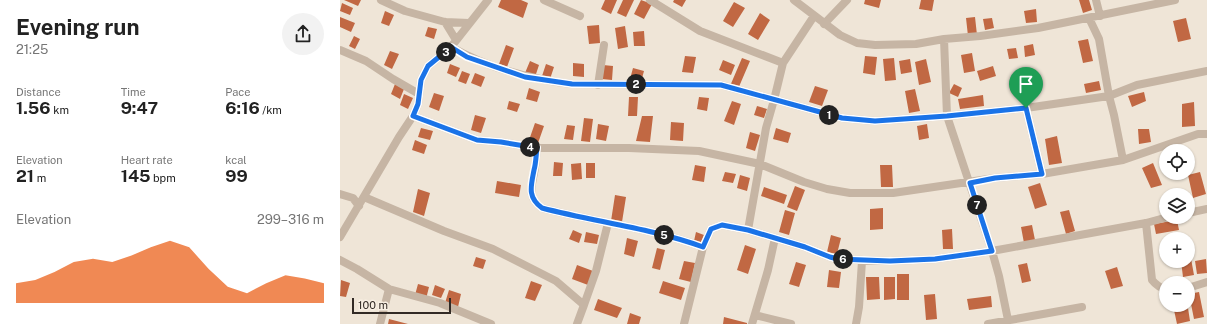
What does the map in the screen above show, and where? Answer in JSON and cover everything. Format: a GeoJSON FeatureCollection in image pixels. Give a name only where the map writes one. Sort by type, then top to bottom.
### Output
{"type":"FeatureCollection","features":[{"type":"Feature","properties":{"kind":"street"},"geometry":{"type":"LineString","coordinates":[[381,0],[406,11],[445,22],[469,22]]}},
{"type":"Feature","properties":{"kind":"street"},"geometry":{"type":"LineString","coordinates":[[340,237],[413,116],[418,104],[421,80],[428,66],[451,47],[469,22],[488,0]]}},
{"type":"Feature","properties":{"kind":"street"},"geometry":{"type":"LineString","coordinates":[[544,0],[580,16]]}},
{"type":"Feature","properties":{"kind":"street"},"geometry":{"type":"LineString","coordinates":[[650,0],[700,31],[783,63]]}},
{"type":"Feature","properties":{"kind":"street"},"geometry":{"type":"LineString","coordinates":[[794,0],[840,35],[857,43],[875,45],[916,44],[944,39],[980,36],[1038,28],[1175,0]]}},
{"type":"Feature","properties":{"kind":"street"},"geometry":{"type":"LineString","coordinates":[[824,24],[847,0]]}},
{"type":"Feature","properties":{"kind":"street"},"geometry":{"type":"LineString","coordinates":[[1096,0],[1100,16]]}},
{"type":"Feature","properties":{"kind":"street"},"geometry":{"type":"LineString","coordinates":[[748,230],[766,128],[783,63],[814,16]]}},
{"type":"Feature","properties":{"kind":"street"},"geometry":{"type":"LineString","coordinates":[[1090,18],[1099,39],[1109,96],[1123,160]]}},
{"type":"Feature","properties":{"kind":"street"},"geometry":{"type":"LineString","coordinates":[[445,22],[456,40]]}},
{"type":"Feature","properties":{"kind":"street"},"geometry":{"type":"LineString","coordinates":[[944,39],[947,116],[992,251],[1012,321]]}},
{"type":"Feature","properties":{"kind":"street"},"geometry":{"type":"LineString","coordinates":[[598,85],[604,45]]}},
{"type":"Feature","properties":{"kind":"street"},"geometry":{"type":"LineString","coordinates":[[451,47],[467,57],[525,77],[572,84],[721,85],[849,119],[875,121],[1026,108],[1109,96],[1137,85],[1207,71]]}},
{"type":"Feature","properties":{"kind":"street"},"geometry":{"type":"LineString","coordinates":[[340,50],[366,61],[419,94]]}},
{"type":"Feature","properties":{"kind":"street"},"geometry":{"type":"LineString","coordinates":[[1026,108],[1042,174]]}},
{"type":"Feature","properties":{"kind":"street"},"geometry":{"type":"LineString","coordinates":[[413,116],[477,140],[537,148],[629,148],[699,151],[760,164],[804,182],[827,189],[850,193],[893,193],[970,183],[995,178],[1042,174],[1123,160],[1198,134],[1207,134]]}},
{"type":"Feature","properties":{"kind":"street"},"geometry":{"type":"LineString","coordinates":[[537,148],[531,194],[535,203],[542,208],[642,229],[703,247]]}},
{"type":"Feature","properties":{"kind":"street"},"geometry":{"type":"LineString","coordinates":[[340,194],[353,198],[359,206]]}},
{"type":"Feature","properties":{"kind":"street"},"geometry":{"type":"LineString","coordinates":[[364,197],[444,231],[493,249],[556,281],[584,305]]}},
{"type":"Feature","properties":{"kind":"street"},"geometry":{"type":"LineString","coordinates":[[1195,212],[1207,209]]}},
{"type":"Feature","properties":{"kind":"street"},"geometry":{"type":"LineString","coordinates":[[684,324],[703,247],[711,229],[722,225],[748,230],[805,247],[838,259],[862,260],[935,259],[992,251],[1159,219]]}},
{"type":"Feature","properties":{"kind":"street"},"geometry":{"type":"LineString","coordinates":[[578,324],[596,271],[608,223]]}},
{"type":"Feature","properties":{"kind":"street"},"geometry":{"type":"LineString","coordinates":[[1146,223],[1150,272],[1152,280],[1159,286]]}},
{"type":"Feature","properties":{"kind":"street"},"geometry":{"type":"LineString","coordinates":[[752,324],[768,270],[775,238]]}},
{"type":"Feature","properties":{"kind":"street"},"geometry":{"type":"LineString","coordinates":[[340,260],[389,289],[440,303],[491,324]]}},
{"type":"Feature","properties":{"kind":"street"},"geometry":{"type":"LineString","coordinates":[[856,324],[859,307],[862,260]]}},
{"type":"Feature","properties":{"kind":"street"},"geometry":{"type":"LineString","coordinates":[[1195,286],[1207,282]]}},
{"type":"Feature","properties":{"kind":"street"},"geometry":{"type":"LineString","coordinates":[[380,324],[389,289]]}},
{"type":"Feature","properties":{"kind":"street"},"geometry":{"type":"LineString","coordinates":[[988,324],[1012,321],[1082,307]]}},
{"type":"Feature","properties":{"kind":"street"},"geometry":{"type":"LineString","coordinates":[[755,315],[790,324]]}},
{"type":"Feature","properties":{"kind":"building"},"geometry":{"type":"Polygon","coordinates":[[[344,0],[361,0],[358,6],[344,0]]]}},
{"type":"Feature","properties":{"kind":"building"},"geometry":{"type":"Polygon","coordinates":[[[501,0],[521,0],[528,3],[523,18],[498,7],[501,0]]]}},
{"type":"Feature","properties":{"kind":"building"},"geometry":{"type":"Polygon","coordinates":[[[605,0],[617,0],[611,14],[601,9],[605,0]]]}},
{"type":"Feature","properties":{"kind":"building"},"geometry":{"type":"Polygon","coordinates":[[[623,0],[634,0],[626,17],[617,13],[623,0]]]}},
{"type":"Feature","properties":{"kind":"building"},"geometry":{"type":"Polygon","coordinates":[[[641,0],[652,4],[644,19],[634,14],[641,0]]]}},
{"type":"Feature","properties":{"kind":"building"},"geometry":{"type":"Polygon","coordinates":[[[674,0],[686,0],[682,7],[673,2],[674,0]]]}},
{"type":"Feature","properties":{"kind":"building"},"geometry":{"type":"Polygon","coordinates":[[[865,0],[881,0],[879,8],[864,4],[865,0]]]}},
{"type":"Feature","properties":{"kind":"building"},"geometry":{"type":"Polygon","coordinates":[[[921,0],[934,0],[932,11],[919,9],[921,0]]]}},
{"type":"Feature","properties":{"kind":"building"},"geometry":{"type":"Polygon","coordinates":[[[1079,0],[1089,0],[1092,10],[1083,13],[1079,0]]]}},
{"type":"Feature","properties":{"kind":"building"},"geometry":{"type":"Polygon","coordinates":[[[734,2],[745,8],[733,27],[723,21],[734,2]]]}},
{"type":"Feature","properties":{"kind":"building"},"geometry":{"type":"Polygon","coordinates":[[[342,3],[353,8],[350,15],[340,11],[342,3]]]}},
{"type":"Feature","properties":{"kind":"building"},"geometry":{"type":"Polygon","coordinates":[[[1036,9],[1037,22],[1026,23],[1024,11],[1036,9]]]}},
{"type":"Feature","properties":{"kind":"building"},"geometry":{"type":"Polygon","coordinates":[[[385,11],[394,15],[389,26],[381,23],[385,11]]]}},
{"type":"Feature","properties":{"kind":"building"},"geometry":{"type":"Polygon","coordinates":[[[760,13],[770,20],[758,40],[748,34],[760,13]]]}},
{"type":"Feature","properties":{"kind":"building"},"geometry":{"type":"Polygon","coordinates":[[[340,17],[355,23],[351,32],[340,27],[340,17]]]}},
{"type":"Feature","properties":{"kind":"building"},"geometry":{"type":"Polygon","coordinates":[[[975,17],[977,35],[968,36],[966,18],[975,17]]]}},
{"type":"Feature","properties":{"kind":"building"},"geometry":{"type":"Polygon","coordinates":[[[992,18],[994,28],[985,30],[983,19],[992,18]]]}},
{"type":"Feature","properties":{"kind":"building"},"geometry":{"type":"Polygon","coordinates":[[[1186,18],[1191,39],[1178,42],[1173,21],[1186,18]]]}},
{"type":"Feature","properties":{"kind":"building"},"geometry":{"type":"Polygon","coordinates":[[[599,25],[600,43],[589,44],[587,26],[599,25]]]}},
{"type":"Feature","properties":{"kind":"building"},"geometry":{"type":"Polygon","coordinates":[[[625,26],[628,47],[618,49],[615,28],[625,26]]]}},
{"type":"Feature","properties":{"kind":"building"},"geometry":{"type":"Polygon","coordinates":[[[428,27],[437,29],[434,39],[425,36],[428,27]]]}},
{"type":"Feature","properties":{"kind":"building"},"geometry":{"type":"Polygon","coordinates":[[[644,31],[645,46],[634,46],[633,32],[644,31]]]}},
{"type":"Feature","properties":{"kind":"building"},"geometry":{"type":"Polygon","coordinates":[[[354,36],[360,39],[355,49],[349,46],[354,36]]]}},
{"type":"Feature","properties":{"kind":"building"},"geometry":{"type":"Polygon","coordinates":[[[1088,39],[1093,61],[1083,63],[1078,41],[1088,39]]]}},
{"type":"Feature","properties":{"kind":"building"},"geometry":{"type":"Polygon","coordinates":[[[1033,44],[1035,55],[1025,57],[1024,46],[1033,44]]]}},
{"type":"Feature","properties":{"kind":"building"},"geometry":{"type":"Polygon","coordinates":[[[506,45],[514,48],[507,67],[499,64],[506,45]]]}},
{"type":"Feature","properties":{"kind":"building"},"geometry":{"type":"Polygon","coordinates":[[[1016,48],[1018,58],[1009,59],[1007,49],[1016,48]]]}},
{"type":"Feature","properties":{"kind":"building"},"geometry":{"type":"Polygon","coordinates":[[[390,51],[399,54],[392,69],[384,65],[390,51]]]}},
{"type":"Feature","properties":{"kind":"building"},"geometry":{"type":"Polygon","coordinates":[[[972,53],[975,71],[964,73],[961,55],[972,53]]]}},
{"type":"Feature","properties":{"kind":"building"},"geometry":{"type":"Polygon","coordinates":[[[685,56],[696,57],[693,73],[682,72],[685,56]]]}},
{"type":"Feature","properties":{"kind":"building"},"geometry":{"type":"Polygon","coordinates":[[[865,56],[877,57],[875,75],[863,73],[865,56]]]}},
{"type":"Feature","properties":{"kind":"building"},"geometry":{"type":"Polygon","coordinates":[[[742,58],[750,61],[738,89],[730,86],[742,58]]]}},
{"type":"Feature","properties":{"kind":"building"},"geometry":{"type":"Polygon","coordinates":[[[894,58],[896,80],[885,81],[883,59],[894,58]]]}},
{"type":"Feature","properties":{"kind":"building"},"geometry":{"type":"Polygon","coordinates":[[[910,59],[912,72],[901,74],[899,61],[910,59]]]}},
{"type":"Feature","properties":{"kind":"building"},"geometry":{"type":"Polygon","coordinates":[[[926,59],[931,82],[919,85],[915,62],[926,59]]]}},
{"type":"Feature","properties":{"kind":"building"},"geometry":{"type":"Polygon","coordinates":[[[723,60],[735,65],[731,75],[719,70],[723,60]]]}},
{"type":"Feature","properties":{"kind":"building"},"geometry":{"type":"Polygon","coordinates":[[[530,61],[539,65],[535,77],[525,73],[530,61]]]}},
{"type":"Feature","properties":{"kind":"building"},"geometry":{"type":"Polygon","coordinates":[[[573,63],[584,64],[584,77],[573,76],[573,63]]]}},
{"type":"Feature","properties":{"kind":"building"},"geometry":{"type":"Polygon","coordinates":[[[450,64],[460,68],[456,77],[447,73],[450,64]]]}},
{"type":"Feature","properties":{"kind":"building"},"geometry":{"type":"Polygon","coordinates":[[[546,64],[554,67],[550,79],[542,76],[546,64]]]}},
{"type":"Feature","properties":{"kind":"building"},"geometry":{"type":"Polygon","coordinates":[[[603,65],[613,66],[612,80],[602,79],[603,65]]]}},
{"type":"Feature","properties":{"kind":"building"},"geometry":{"type":"Polygon","coordinates":[[[993,66],[996,76],[980,81],[977,71],[993,66]]]}},
{"type":"Feature","properties":{"kind":"building"},"geometry":{"type":"Polygon","coordinates":[[[633,68],[644,71],[641,82],[630,79],[633,68]]]}},
{"type":"Feature","properties":{"kind":"building"},"geometry":{"type":"Polygon","coordinates":[[[462,71],[470,74],[466,84],[458,81],[462,71]]]}},
{"type":"Feature","properties":{"kind":"building"},"geometry":{"type":"Polygon","coordinates":[[[475,73],[485,77],[481,87],[471,83],[475,73]]]}},
{"type":"Feature","properties":{"kind":"building"},"geometry":{"type":"Polygon","coordinates":[[[1099,81],[1101,90],[1086,93],[1084,84],[1099,81]]]}},
{"type":"Feature","properties":{"kind":"building"},"geometry":{"type":"Polygon","coordinates":[[[395,84],[404,89],[400,99],[391,94],[395,84]]]}},
{"type":"Feature","properties":{"kind":"building"},"geometry":{"type":"Polygon","coordinates":[[[954,84],[962,88],[958,97],[949,93],[954,84]]]}},
{"type":"Feature","properties":{"kind":"building"},"geometry":{"type":"Polygon","coordinates":[[[815,86],[828,90],[822,106],[809,102],[815,86]]]}},
{"type":"Feature","properties":{"kind":"building"},"geometry":{"type":"Polygon","coordinates":[[[529,88],[540,92],[537,102],[526,99],[529,88]]]}},
{"type":"Feature","properties":{"kind":"building"},"geometry":{"type":"Polygon","coordinates":[[[915,89],[920,111],[909,113],[905,91],[915,89]]]}},
{"type":"Feature","properties":{"kind":"building"},"geometry":{"type":"Polygon","coordinates":[[[1144,92],[1146,101],[1132,107],[1128,96],[1144,92]]]}},
{"type":"Feature","properties":{"kind":"building"},"geometry":{"type":"Polygon","coordinates":[[[434,93],[444,96],[439,111],[429,107],[434,93]]]}},
{"type":"Feature","properties":{"kind":"building"},"geometry":{"type":"Polygon","coordinates":[[[404,94],[413,98],[408,109],[400,105],[404,94]]]}},
{"type":"Feature","properties":{"kind":"building"},"geometry":{"type":"Polygon","coordinates":[[[983,95],[984,106],[960,109],[958,99],[983,95]]]}},
{"type":"Feature","properties":{"kind":"building"},"geometry":{"type":"Polygon","coordinates":[[[629,97],[638,97],[637,116],[628,116],[629,97]]]}},
{"type":"Feature","properties":{"kind":"building"},"geometry":{"type":"Polygon","coordinates":[[[699,97],[709,98],[707,111],[697,109],[699,97]]]}},
{"type":"Feature","properties":{"kind":"building"},"geometry":{"type":"Polygon","coordinates":[[[509,101],[520,104],[517,112],[507,109],[509,101]]]}},
{"type":"Feature","properties":{"kind":"building"},"geometry":{"type":"Polygon","coordinates":[[[732,101],[741,104],[734,125],[724,121],[732,101]]]}},
{"type":"Feature","properties":{"kind":"building"},"geometry":{"type":"Polygon","coordinates":[[[1194,102],[1195,126],[1182,127],[1182,104],[1194,102]]]}},
{"type":"Feature","properties":{"kind":"building"},"geometry":{"type":"Polygon","coordinates":[[[757,106],[767,109],[764,118],[754,115],[757,106]]]}},
{"type":"Feature","properties":{"kind":"building"},"geometry":{"type":"Polygon","coordinates":[[[475,115],[486,118],[481,133],[471,130],[475,115]]]}},
{"type":"Feature","properties":{"kind":"building"},"geometry":{"type":"Polygon","coordinates":[[[642,116],[653,116],[650,142],[636,141],[642,116]]]}},
{"type":"Feature","properties":{"kind":"building"},"geometry":{"type":"Polygon","coordinates":[[[584,118],[593,119],[590,142],[581,141],[584,118]]]}},
{"type":"Feature","properties":{"kind":"building"},"geometry":{"type":"Polygon","coordinates":[[[671,122],[684,123],[683,141],[670,140],[671,122]]]}},
{"type":"Feature","properties":{"kind":"building"},"geometry":{"type":"Polygon","coordinates":[[[535,123],[544,126],[537,146],[528,143],[535,123]]]}},
{"type":"Feature","properties":{"kind":"building"},"geometry":{"type":"Polygon","coordinates":[[[598,124],[609,126],[606,141],[596,139],[598,124]]]}},
{"type":"Feature","properties":{"kind":"building"},"geometry":{"type":"Polygon","coordinates":[[[927,124],[929,138],[919,140],[917,126],[927,124]]]}},
{"type":"Feature","properties":{"kind":"building"},"geometry":{"type":"Polygon","coordinates":[[[567,125],[575,126],[573,140],[564,139],[567,125]]]}},
{"type":"Feature","properties":{"kind":"building"},"geometry":{"type":"Polygon","coordinates":[[[421,128],[433,131],[430,140],[418,137],[421,128]]]}},
{"type":"Feature","properties":{"kind":"building"},"geometry":{"type":"Polygon","coordinates":[[[776,128],[791,133],[788,143],[773,139],[776,128]]]}},
{"type":"Feature","properties":{"kind":"building"},"geometry":{"type":"Polygon","coordinates":[[[1138,129],[1149,129],[1151,142],[1139,144],[1138,129]]]}},
{"type":"Feature","properties":{"kind":"building"},"geometry":{"type":"Polygon","coordinates":[[[750,132],[760,135],[755,151],[746,148],[750,132]]]}},
{"type":"Feature","properties":{"kind":"building"},"geometry":{"type":"Polygon","coordinates":[[[1057,136],[1062,163],[1049,165],[1045,139],[1057,136]]]}},
{"type":"Feature","properties":{"kind":"building"},"geometry":{"type":"Polygon","coordinates":[[[415,140],[427,145],[424,154],[412,150],[415,140]]]}},
{"type":"Feature","properties":{"kind":"building"},"geometry":{"type":"Polygon","coordinates":[[[554,162],[563,163],[562,176],[553,176],[554,162]]]}},
{"type":"Feature","properties":{"kind":"building"},"geometry":{"type":"Polygon","coordinates":[[[581,163],[582,179],[572,180],[571,164],[581,163]]]}},
{"type":"Feature","properties":{"kind":"building"},"geometry":{"type":"Polygon","coordinates":[[[586,163],[595,163],[595,178],[586,178],[586,163]]]}},
{"type":"Feature","properties":{"kind":"building"},"geometry":{"type":"Polygon","coordinates":[[[1153,163],[1162,185],[1151,188],[1142,168],[1153,163]]]}},
{"type":"Feature","properties":{"kind":"building"},"geometry":{"type":"Polygon","coordinates":[[[695,165],[706,167],[704,182],[692,180],[695,165]]]}},
{"type":"Feature","properties":{"kind":"building"},"geometry":{"type":"Polygon","coordinates":[[[880,165],[892,165],[893,187],[881,187],[880,165]]]}},
{"type":"Feature","properties":{"kind":"building"},"geometry":{"type":"Polygon","coordinates":[[[725,172],[736,174],[733,183],[722,181],[725,172]]]}},
{"type":"Feature","properties":{"kind":"building"},"geometry":{"type":"Polygon","coordinates":[[[1200,172],[1206,194],[1195,197],[1195,188],[1191,188],[1189,180],[1195,180],[1195,173],[1200,172]]]}},
{"type":"Feature","properties":{"kind":"building"},"geometry":{"type":"Polygon","coordinates":[[[740,175],[750,178],[747,191],[737,188],[740,175]]]}},
{"type":"Feature","properties":{"kind":"building"},"geometry":{"type":"Polygon","coordinates":[[[497,181],[521,185],[519,197],[495,193],[497,181]]]}},
{"type":"Feature","properties":{"kind":"building"},"geometry":{"type":"Polygon","coordinates":[[[1040,183],[1047,205],[1035,209],[1028,187],[1040,183]]]}},
{"type":"Feature","properties":{"kind":"building"},"geometry":{"type":"Polygon","coordinates":[[[795,186],[805,190],[797,211],[787,207],[795,186]]]}},
{"type":"Feature","properties":{"kind":"building"},"geometry":{"type":"Polygon","coordinates":[[[764,187],[787,195],[784,204],[761,196],[764,187]]]}},
{"type":"Feature","properties":{"kind":"building"},"geometry":{"type":"Polygon","coordinates":[[[418,189],[430,193],[424,216],[413,212],[418,189]]]}},
{"type":"Feature","properties":{"kind":"building"},"geometry":{"type":"Polygon","coordinates":[[[615,195],[626,197],[622,222],[611,221],[615,195]]]}},
{"type":"Feature","properties":{"kind":"building"},"geometry":{"type":"Polygon","coordinates":[[[883,208],[883,229],[870,230],[870,209],[883,208]]]}},
{"type":"Feature","properties":{"kind":"building"},"geometry":{"type":"Polygon","coordinates":[[[785,210],[795,213],[789,235],[779,232],[785,210]]]}},
{"type":"Feature","properties":{"kind":"building"},"geometry":{"type":"Polygon","coordinates":[[[1069,210],[1075,231],[1066,234],[1060,212],[1069,210]]]}},
{"type":"Feature","properties":{"kind":"building"},"geometry":{"type":"Polygon","coordinates":[[[1154,224],[1178,224],[1179,230],[1159,232],[1159,233],[1156,234],[1154,224]]]}},
{"type":"Feature","properties":{"kind":"building"},"geometry":{"type":"Polygon","coordinates":[[[1032,225],[1035,240],[1024,243],[1021,227],[1032,225]]]}},
{"type":"Feature","properties":{"kind":"building"},"geometry":{"type":"Polygon","coordinates":[[[952,229],[953,249],[943,249],[942,230],[952,229]]]}},
{"type":"Feature","properties":{"kind":"building"},"geometry":{"type":"Polygon","coordinates":[[[573,230],[582,234],[579,243],[569,239],[573,230]]]}},
{"type":"Feature","properties":{"kind":"building"},"geometry":{"type":"Polygon","coordinates":[[[586,232],[599,235],[597,244],[584,242],[586,232]]]}},
{"type":"Feature","properties":{"kind":"building"},"geometry":{"type":"Polygon","coordinates":[[[696,232],[704,235],[702,243],[694,241],[696,232]]]}},
{"type":"Feature","properties":{"kind":"building"},"geometry":{"type":"Polygon","coordinates":[[[831,235],[841,238],[837,254],[827,252],[831,235]]]}},
{"type":"Feature","properties":{"kind":"building"},"geometry":{"type":"Polygon","coordinates":[[[627,238],[638,241],[634,257],[624,254],[627,238]]]}},
{"type":"Feature","properties":{"kind":"building"},"geometry":{"type":"Polygon","coordinates":[[[745,245],[756,249],[748,274],[737,270],[745,245]]]}},
{"type":"Feature","properties":{"kind":"building"},"geometry":{"type":"Polygon","coordinates":[[[657,248],[665,250],[660,270],[652,268],[657,248]]]}},
{"type":"Feature","properties":{"kind":"building"},"geometry":{"type":"Polygon","coordinates":[[[476,257],[486,260],[483,269],[473,266],[476,257]]]}},
{"type":"Feature","properties":{"kind":"building"},"geometry":{"type":"Polygon","coordinates":[[[1206,259],[1207,273],[1197,274],[1195,261],[1206,259]]]}},
{"type":"Feature","properties":{"kind":"building"},"geometry":{"type":"Polygon","coordinates":[[[684,261],[695,263],[691,282],[679,279],[684,261]]]}},
{"type":"Feature","properties":{"kind":"building"},"geometry":{"type":"Polygon","coordinates":[[[796,262],[806,265],[799,287],[789,284],[796,262]]]}},
{"type":"Feature","properties":{"kind":"building"},"geometry":{"type":"Polygon","coordinates":[[[1027,263],[1031,281],[1022,283],[1018,265],[1027,263]]]}},
{"type":"Feature","properties":{"kind":"building"},"geometry":{"type":"Polygon","coordinates":[[[577,265],[593,271],[588,285],[572,279],[577,265]]]}},
{"type":"Feature","properties":{"kind":"building"},"geometry":{"type":"Polygon","coordinates":[[[1117,267],[1123,286],[1111,289],[1105,271],[1117,267]]]}},
{"type":"Feature","properties":{"kind":"building"},"geometry":{"type":"Polygon","coordinates":[[[1182,268],[1193,268],[1194,275],[1183,276],[1182,268]]]}},
{"type":"Feature","properties":{"kind":"building"},"geometry":{"type":"Polygon","coordinates":[[[829,270],[841,272],[839,288],[827,287],[829,270]]]}},
{"type":"Feature","properties":{"kind":"building"},"geometry":{"type":"Polygon","coordinates":[[[897,274],[909,274],[909,300],[897,300],[897,274]]]}},
{"type":"Feature","properties":{"kind":"building"},"geometry":{"type":"Polygon","coordinates":[[[866,277],[879,277],[880,299],[867,300],[866,277]]]}},
{"type":"Feature","properties":{"kind":"building"},"geometry":{"type":"Polygon","coordinates":[[[884,277],[895,277],[895,299],[884,300],[884,277]]]}},
{"type":"Feature","properties":{"kind":"building"},"geometry":{"type":"Polygon","coordinates":[[[341,280],[350,283],[346,297],[340,296],[341,280]]]}},
{"type":"Feature","properties":{"kind":"building"},"geometry":{"type":"Polygon","coordinates":[[[531,281],[542,285],[535,301],[525,298],[531,281]]]}},
{"type":"Feature","properties":{"kind":"building"},"geometry":{"type":"Polygon","coordinates":[[[663,281],[685,288],[681,300],[659,293],[663,281]]]}},
{"type":"Feature","properties":{"kind":"building"},"geometry":{"type":"Polygon","coordinates":[[[418,284],[429,287],[426,299],[415,295],[418,284]]]}},
{"type":"Feature","properties":{"kind":"building"},"geometry":{"type":"Polygon","coordinates":[[[435,285],[445,289],[441,298],[432,295],[435,285]]]}},
{"type":"Feature","properties":{"kind":"building"},"geometry":{"type":"Polygon","coordinates":[[[449,290],[461,294],[458,307],[445,303],[449,290]]]}},
{"type":"Feature","properties":{"kind":"building"},"geometry":{"type":"Polygon","coordinates":[[[1199,292],[1204,317],[1194,319],[1193,312],[1195,312],[1195,293],[1199,292]]]}},
{"type":"Feature","properties":{"kind":"building"},"geometry":{"type":"Polygon","coordinates":[[[935,294],[937,319],[926,320],[924,295],[935,294]]]}},
{"type":"Feature","properties":{"kind":"building"},"geometry":{"type":"Polygon","coordinates":[[[991,296],[992,307],[969,310],[967,299],[991,296]]]}},
{"type":"Feature","properties":{"kind":"building"},"geometry":{"type":"Polygon","coordinates":[[[598,299],[622,308],[617,318],[594,310],[598,299]]]}},
{"type":"Feature","properties":{"kind":"building"},"geometry":{"type":"Polygon","coordinates":[[[1174,312],[1189,312],[1190,321],[1177,324],[1174,312]]]}},
{"type":"Feature","properties":{"kind":"building"},"geometry":{"type":"Polygon","coordinates":[[[630,313],[641,317],[639,324],[627,324],[630,313]]]}},
{"type":"Feature","properties":{"kind":"building"},"geometry":{"type":"Polygon","coordinates":[[[724,317],[747,323],[747,324],[723,324],[724,317]]]}},
{"type":"Feature","properties":{"kind":"building"},"geometry":{"type":"Polygon","coordinates":[[[389,319],[408,324],[388,324],[389,319]]]}},
{"type":"Feature","properties":{"kind":"route"},"geometry":{"type":"LineString","coordinates":[[451,47],[467,57],[525,77],[572,84],[721,85],[842,118],[875,121],[1026,108],[1042,174],[995,178],[970,183],[992,251],[935,259],[890,261],[838,259],[805,247],[748,230],[722,225],[711,229],[703,247],[642,229],[564,214],[542,208],[535,203],[531,194],[537,148],[477,140],[413,116],[418,104],[421,80],[428,66],[442,56],[451,47]]}}]}
